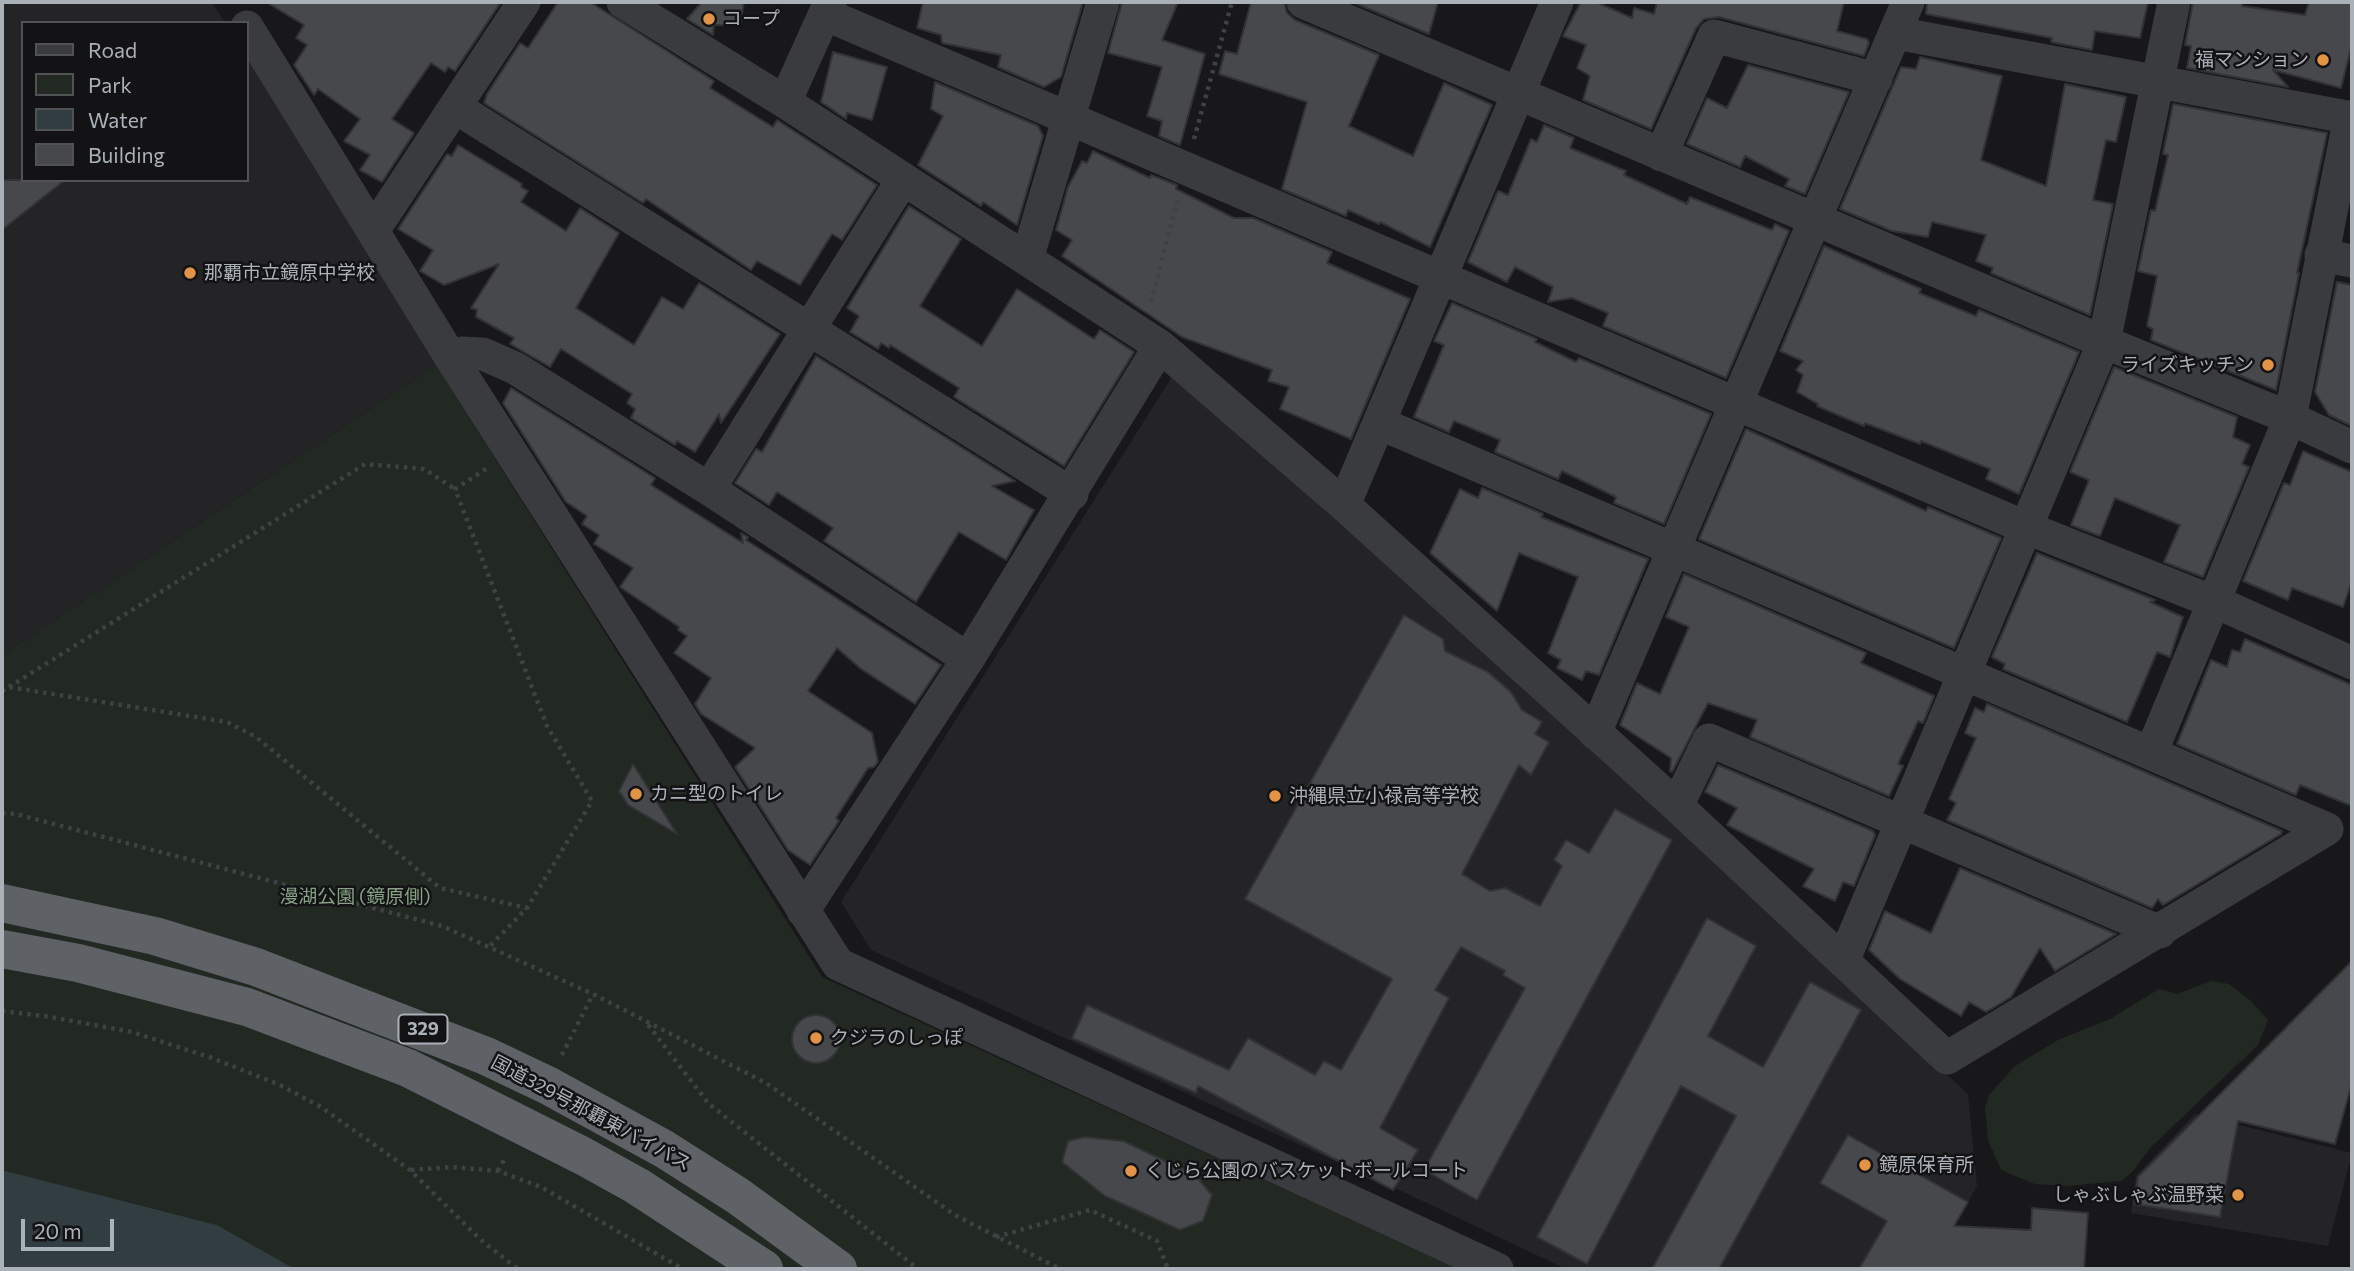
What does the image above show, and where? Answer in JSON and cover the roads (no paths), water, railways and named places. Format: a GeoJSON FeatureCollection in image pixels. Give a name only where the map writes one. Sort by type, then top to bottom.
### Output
{"type":"FeatureCollection","features":[{"type":"Feature","properties":{"kind":"highway","name":"国道329号那覇東バイパス"},"geometry":{"type":"LineString","coordinates":[[2,903],[155,936],[256,967],[453,1042],[549,1086],[664,1149],[806,1244],[838,1269]]}},
{"type":"Feature","properties":{"kind":"highway","name":"329"},"geometry":{"type":"LineString","coordinates":[[2,948],[78,963],[247,1007],[408,1068],[530,1126],[605,1168],[764,1269]]}},
{"type":"Feature","properties":{"kind":"highway"},"geometry":{"type":"LineString","coordinates":[[806,1244],[851,1269]]}},
{"type":"Feature","properties":{"kind":"street"},"geometry":{"type":"LineString","coordinates":[[231,2],[243,21]]}},
{"type":"Feature","properties":{"kind":"street"},"geometry":{"type":"LineString","coordinates":[[373,231],[524,2]]}},
{"type":"Feature","properties":{"kind":"street"},"geometry":{"type":"LineString","coordinates":[[622,2],[785,102],[1160,346],[1344,505],[1677,806],[1947,1058],[2327,829],[1379,423]]}},
{"type":"Feature","properties":{"kind":"street"},"geometry":{"type":"LineString","coordinates":[[1027,259],[1103,2]]}},
{"type":"Feature","properties":{"kind":"street"},"geometry":{"type":"LineString","coordinates":[[1303,2],[1814,220],[2290,418],[2352,447]]}},
{"type":"Feature","properties":{"kind":"street"},"geometry":{"type":"LineString","coordinates":[[1344,505],[1557,2]]}},
{"type":"Feature","properties":{"kind":"street"},"geometry":{"type":"LineString","coordinates":[[1595,733],[1908,2]]}},
{"type":"Feature","properties":{"kind":"street"},"geometry":{"type":"LineString","coordinates":[[1844,959],[1900,820],[1966,673],[2104,342],[2174,2]]}},
{"type":"Feature","properties":{"kind":"street"},"geometry":{"type":"LineString","coordinates":[[785,102],[829,8],[1069,118],[1738,402],[2027,528],[2215,602],[2352,663]]}},
{"type":"Feature","properties":{"kind":"street"},"geometry":{"type":"LineString","coordinates":[[248,29],[451,358],[831,957],[846,969],[1497,1269]]}},
{"type":"Feature","properties":{"kind":"street"},"geometry":{"type":"LineString","coordinates":[[1896,33],[2158,79],[2351,117],[2337,258],[2290,418],[2151,753]]}},
{"type":"Feature","properties":{"kind":"street"},"geometry":{"type":"LineString","coordinates":[[1661,155],[1714,36],[1876,79]]}},
{"type":"Feature","properties":{"kind":"street"},"geometry":{"type":"LineString","coordinates":[[456,107],[1072,494]]}},
{"type":"Feature","properties":{"kind":"street"},"geometry":{"type":"LineString","coordinates":[[709,489],[903,179]]}},
{"type":"Feature","properties":{"kind":"street"},"geometry":{"type":"LineString","coordinates":[[803,911],[968,659],[1072,494],[1160,346]]}},
{"type":"Feature","properties":{"kind":"street"},"geometry":{"type":"LineString","coordinates":[[451,358],[461,353],[482,354],[516,368],[709,489],[968,659]]}},
{"type":"Feature","properties":{"kind":"street"},"geometry":{"type":"LineString","coordinates":[[1677,806],[1709,740],[2160,932]]}},
{"type":"Feature","properties":{"kind":"water"},"geometry":{"type":"Polygon","coordinates":[[[2,1170],[217,1225],[295,1269],[2,1269],[2,1170]]]}},
{"type":"Feature","properties":{"kind":"place","name":"コープ"},"geometry":{"type":"Point","coordinates":[709,19]}},
{"type":"Feature","properties":{"kind":"place","name":"福マンション"},"geometry":{"type":"Point","coordinates":[2323,60]}},
{"type":"Feature","properties":{"kind":"place","name":"那覇市立鏡原中学校"},"geometry":{"type":"Point","coordinates":[190,273]}},
{"type":"Feature","properties":{"kind":"place","name":"ライズキッチン"},"geometry":{"type":"Point","coordinates":[2268,365]}},
{"type":"Feature","properties":{"kind":"place","name":"カニ型のトイレ"},"geometry":{"type":"Point","coordinates":[636,794]}},
{"type":"Feature","properties":{"kind":"place","name":"沖縄県立小禄高等学校"},"geometry":{"type":"Point","coordinates":[1275,796]}},
{"type":"Feature","properties":{"kind":"place","name":"クジラのしっぽ"},"geometry":{"type":"Point","coordinates":[816,1038]}},
{"type":"Feature","properties":{"kind":"place","name":"鏡原保育所"},"geometry":{"type":"Point","coordinates":[1865,1165]}},
{"type":"Feature","properties":{"kind":"place","name":"くじら公園のバスケットボールコート"},"geometry":{"type":"Point","coordinates":[1131,1171]}},
{"type":"Feature","properties":{"kind":"place","name":"しゃぶしゃぶ温野菜"},"geometry":{"type":"Point","coordinates":[2238,1195]}},
{"type":"Feature","properties":{"kind":"park label","name":"漫湖公園 (鏡原側)"},"geometry":{"type":"Point","coordinates":[355,897]}}]}
